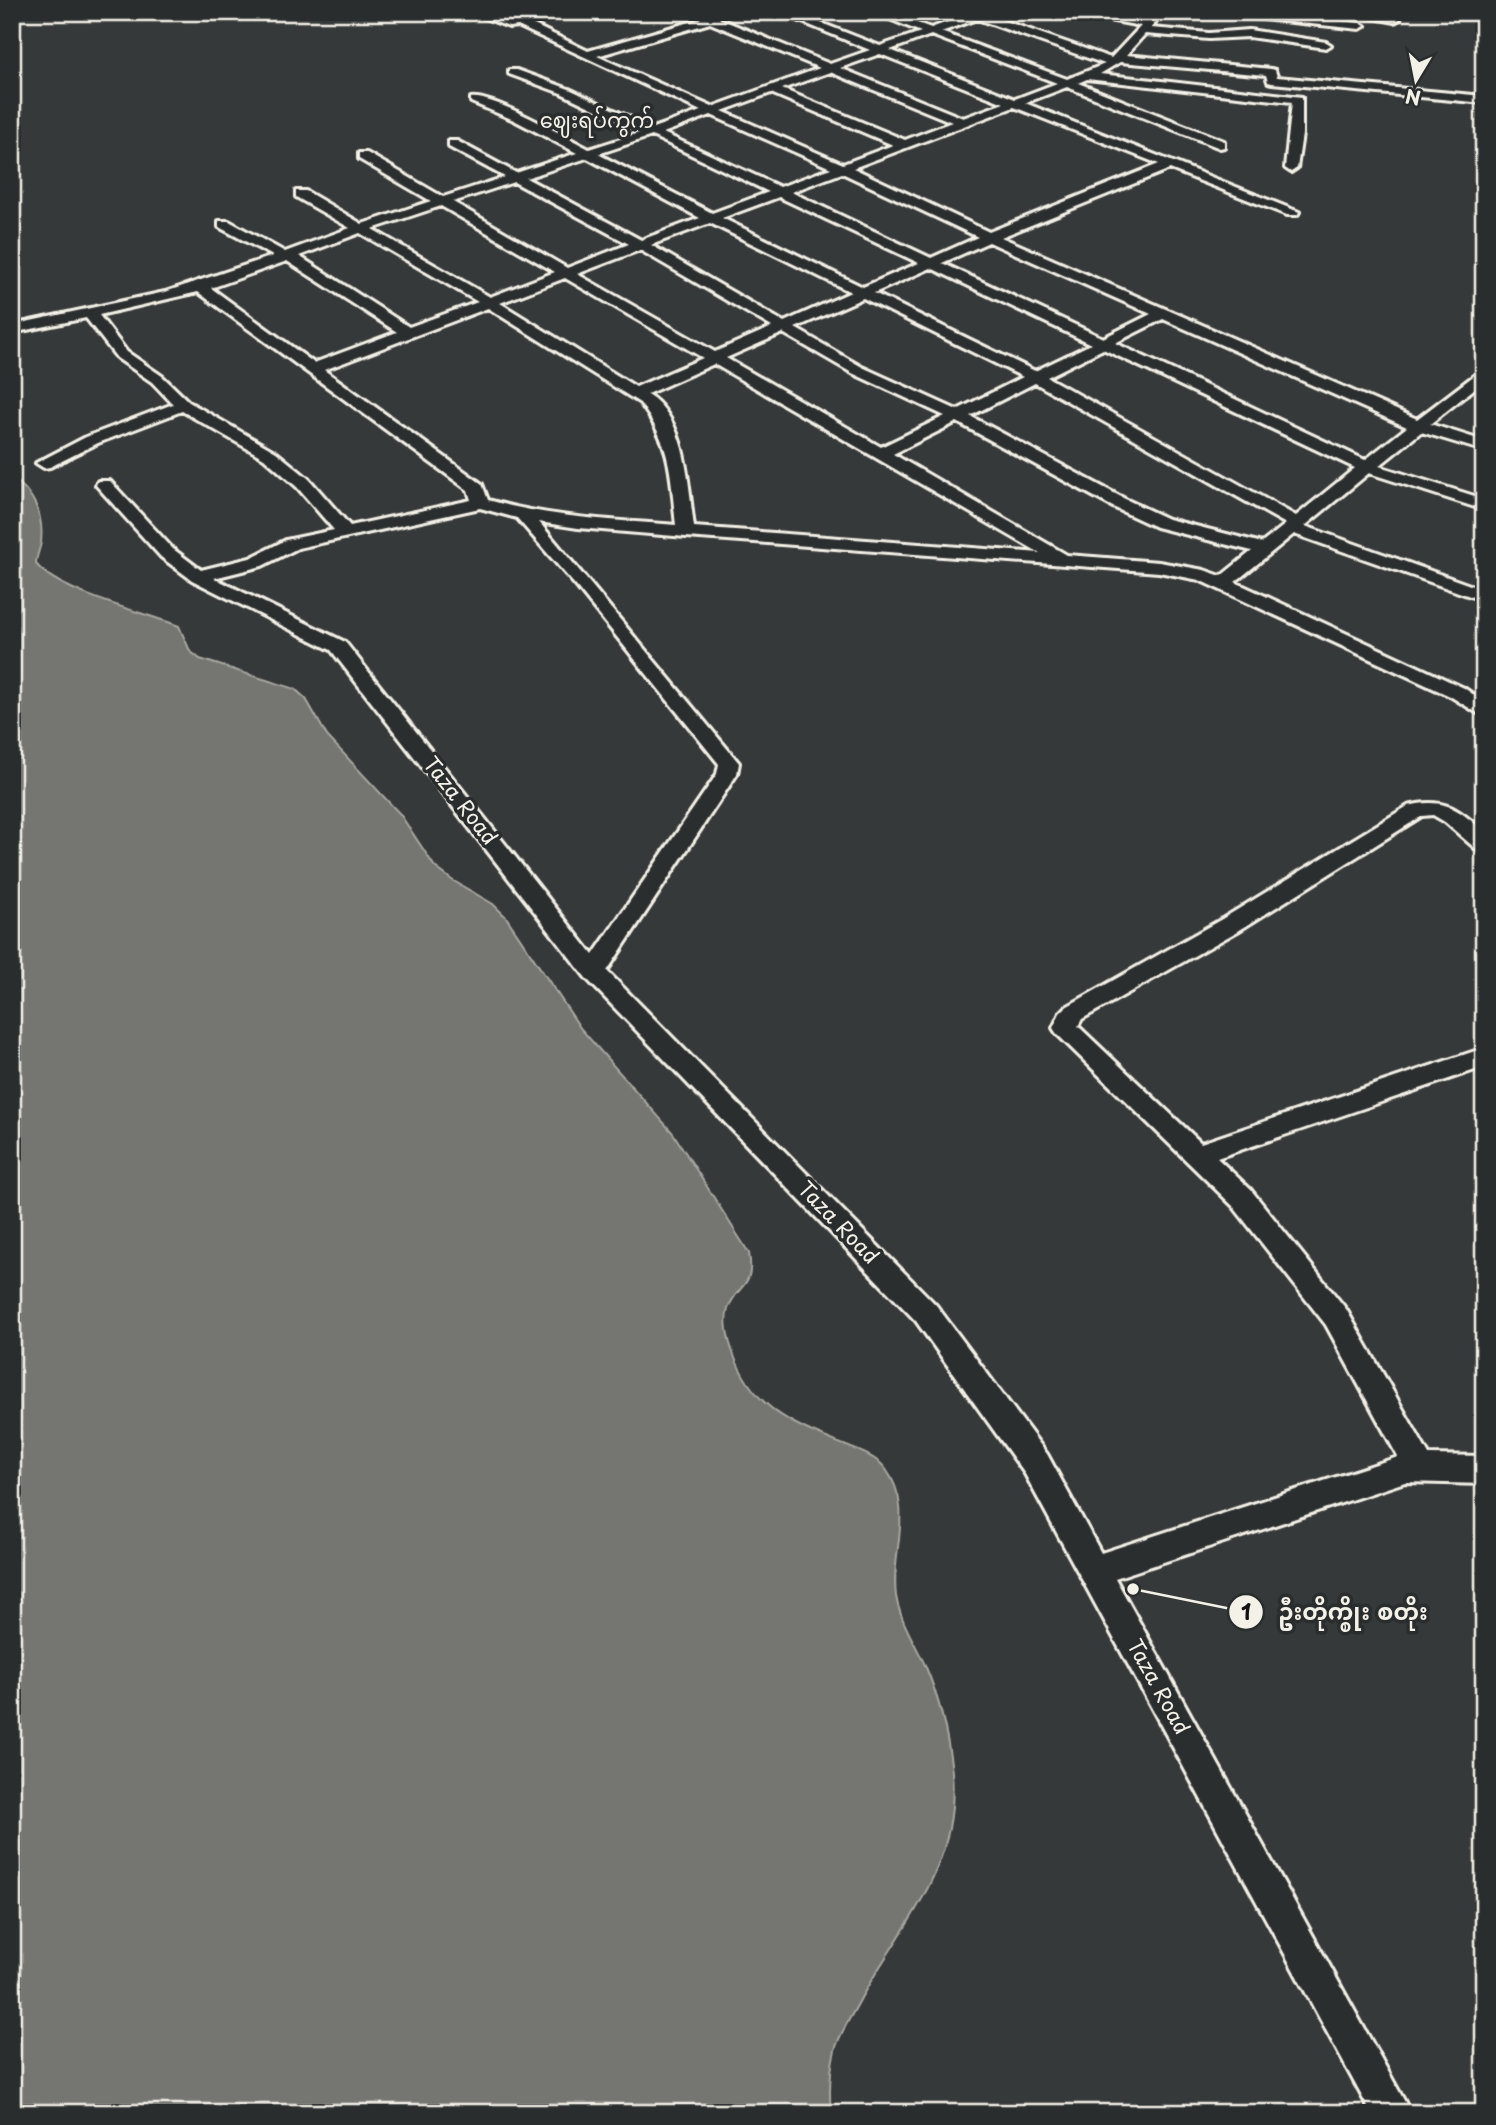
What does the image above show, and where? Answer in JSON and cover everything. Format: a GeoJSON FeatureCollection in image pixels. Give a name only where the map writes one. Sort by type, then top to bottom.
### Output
{"type":"FeatureCollection","features":[{"type":"Feature","properties":{"kind":"street"},"geometry":{"type":"LineString","coordinates":[[474,12],[499,19],[575,52],[585,53],[736,12]]}},
{"type":"Feature","properties":{"kind":"street"},"geometry":{"type":"LineString","coordinates":[[498,12],[989,237],[1419,426],[1484,446]]}},
{"type":"Feature","properties":{"kind":"street"},"geometry":{"type":"LineString","coordinates":[[693,12],[964,123]]}},
{"type":"Feature","properties":{"kind":"street"},"geometry":{"type":"LineString","coordinates":[[783,12],[1292,212]]}},
{"type":"Feature","properties":{"kind":"street"},"geometry":{"type":"LineString","coordinates":[[877,12],[1068,83],[1220,144]]}},
{"type":"Feature","properties":{"kind":"street"},"geometry":{"type":"LineString","coordinates":[[999,22],[1014,12]]}},
{"type":"Feature","properties":{"kind":"street"},"geometry":{"type":"LineString","coordinates":[[313,369],[1086,76],[1115,60],[1159,12]]}},
{"type":"Feature","properties":{"kind":"street"},"geometry":{"type":"LineString","coordinates":[[1223,12],[1287,16],[1360,26]]}},
{"type":"Feature","properties":{"kind":"street"},"geometry":{"type":"LineString","coordinates":[[1347,12],[1395,19]]}},
{"type":"Feature","properties":{"kind":"street"},"geometry":{"type":"LineString","coordinates":[[12,330],[200,287],[362,228],[711,111],[973,14],[1115,60],[1271,72],[1272,80],[1479,100],[1476,111],[1484,111]]}},
{"type":"Feature","properties":{"kind":"street"},"geometry":{"type":"LineString","coordinates":[[1102,16],[1146,27],[1209,36],[1218,32],[1237,33],[1326,45]]}},
{"type":"Feature","properties":{"kind":"street"},"geometry":{"type":"LineString","coordinates":[[513,72],[565,91],[652,131],[778,193],[1366,467],[1484,505]]}},
{"type":"Feature","properties":{"kind":"street"},"geometry":{"type":"LineString","coordinates":[[1086,76],[1298,99],[1295,157],[1291,168]]}},
{"type":"Feature","properties":{"kind":"street"},"geometry":{"type":"LineString","coordinates":[[771,89],[905,145]]}},
{"type":"Feature","properties":{"kind":"street"},"geometry":{"type":"LineString","coordinates":[[475,100],[518,117],[712,218],[1035,377],[1295,526],[1484,596]]}},
{"type":"Feature","properties":{"kind":"street"},"geometry":{"type":"LineString","coordinates":[[453,144],[641,245],[857,370],[958,416],[1118,503],[1162,523],[1267,549]]}},
{"type":"Feature","properties":{"kind":"street"},"geometry":{"type":"LineString","coordinates":[[363,156],[1067,561]]}},
{"type":"Feature","properties":{"kind":"street"},"geometry":{"type":"LineString","coordinates":[[635,393],[989,237],[1171,164]]}},
{"type":"Feature","properties":{"kind":"street"},"geometry":{"type":"LineString","coordinates":[[301,194],[488,301],[646,400],[664,425],[675,448],[686,532]]}},
{"type":"Feature","properties":{"kind":"street"},"geometry":{"type":"LineString","coordinates":[[224,224],[287,257],[408,333]]}},
{"type":"Feature","properties":{"kind":"street"},"geometry":{"type":"LineString","coordinates":[[200,287],[476,488],[481,503]]}},
{"type":"Feature","properties":{"kind":"street"},"geometry":{"type":"LineString","coordinates":[[89,312],[122,355],[157,379],[183,405],[270,455],[303,483],[346,532]]}},
{"type":"Feature","properties":{"kind":"street"},"geometry":{"type":"LineString","coordinates":[[881,454],[1164,313]]}},
{"type":"Feature","properties":{"kind":"street"},"geometry":{"type":"LineString","coordinates":[[1223,583],[1484,373]]}},
{"type":"Feature","properties":{"kind":"street"},"geometry":{"type":"LineString","coordinates":[[44,463],[92,440],[183,405]]}},
{"type":"Feature","properties":{"kind":"street","name":"Taza Road"},"geometry":{"type":"LineString","coordinates":[[104,485],[167,553],[198,576],[338,646],[594,972],[926,1313],[1036,1464],[1392,2113]]}},
{"type":"Feature","properties":{"kind":"street"},"geometry":{"type":"LineString","coordinates":[[198,576],[256,562],[292,544],[481,503],[523,514],[578,523],[1159,567],[1204,575],[1223,583],[1457,692],[1484,710]]}},
{"type":"Feature","properties":{"kind":"street"},"geometry":{"type":"LineString","coordinates":[[523,514],[582,582],[729,763],[727,774],[594,972]]}},
{"type":"Feature","properties":{"kind":"street"},"geometry":{"type":"LineString","coordinates":[[1420,1468],[1336,1318],[1242,1198],[1065,1028],[1068,1019],[1230,925],[1415,811],[1440,808],[1484,844]]}},
{"type":"Feature","properties":{"kind":"street"},"geometry":{"type":"LineString","coordinates":[[1197,1155],[1484,1057]]}},
{"type":"Feature","properties":{"kind":"street"},"geometry":{"type":"LineString","coordinates":[[1094,1570],[1405,1468],[1484,1470]]}},
{"type":"Feature","properties":{"kind":"shaded area"},"geometry":{"type":"Polygon","coordinates":[[[12,478],[26,490],[36,505],[42,532],[36,564],[48,575],[82,593],[179,626],[190,651],[200,659],[295,689],[306,699],[327,736],[400,814],[435,867],[493,904],[506,917],[581,1029],[673,1133],[749,1253],[748,1279],[732,1300],[726,1319],[732,1350],[751,1387],[776,1412],[791,1421],[877,1460],[894,1483],[901,1515],[896,1596],[904,1623],[925,1665],[943,1717],[952,1772],[952,1806],[947,1837],[926,1892],[861,1998],[837,2043],[831,2073],[831,2113],[12,2113],[12,478]]]}},
{"type":"Feature","properties":{"kind":"place","name":"ဦးတိုက္စိုး စတိုး"},"geometry":{"type":"Point","coordinates":[1133,1589]}},
{"type":"Feature","properties":{"kind":"district","name":"ဈေးရပ်ကွက်"},"geometry":{"type":"Point","coordinates":[597,121]}}]}
